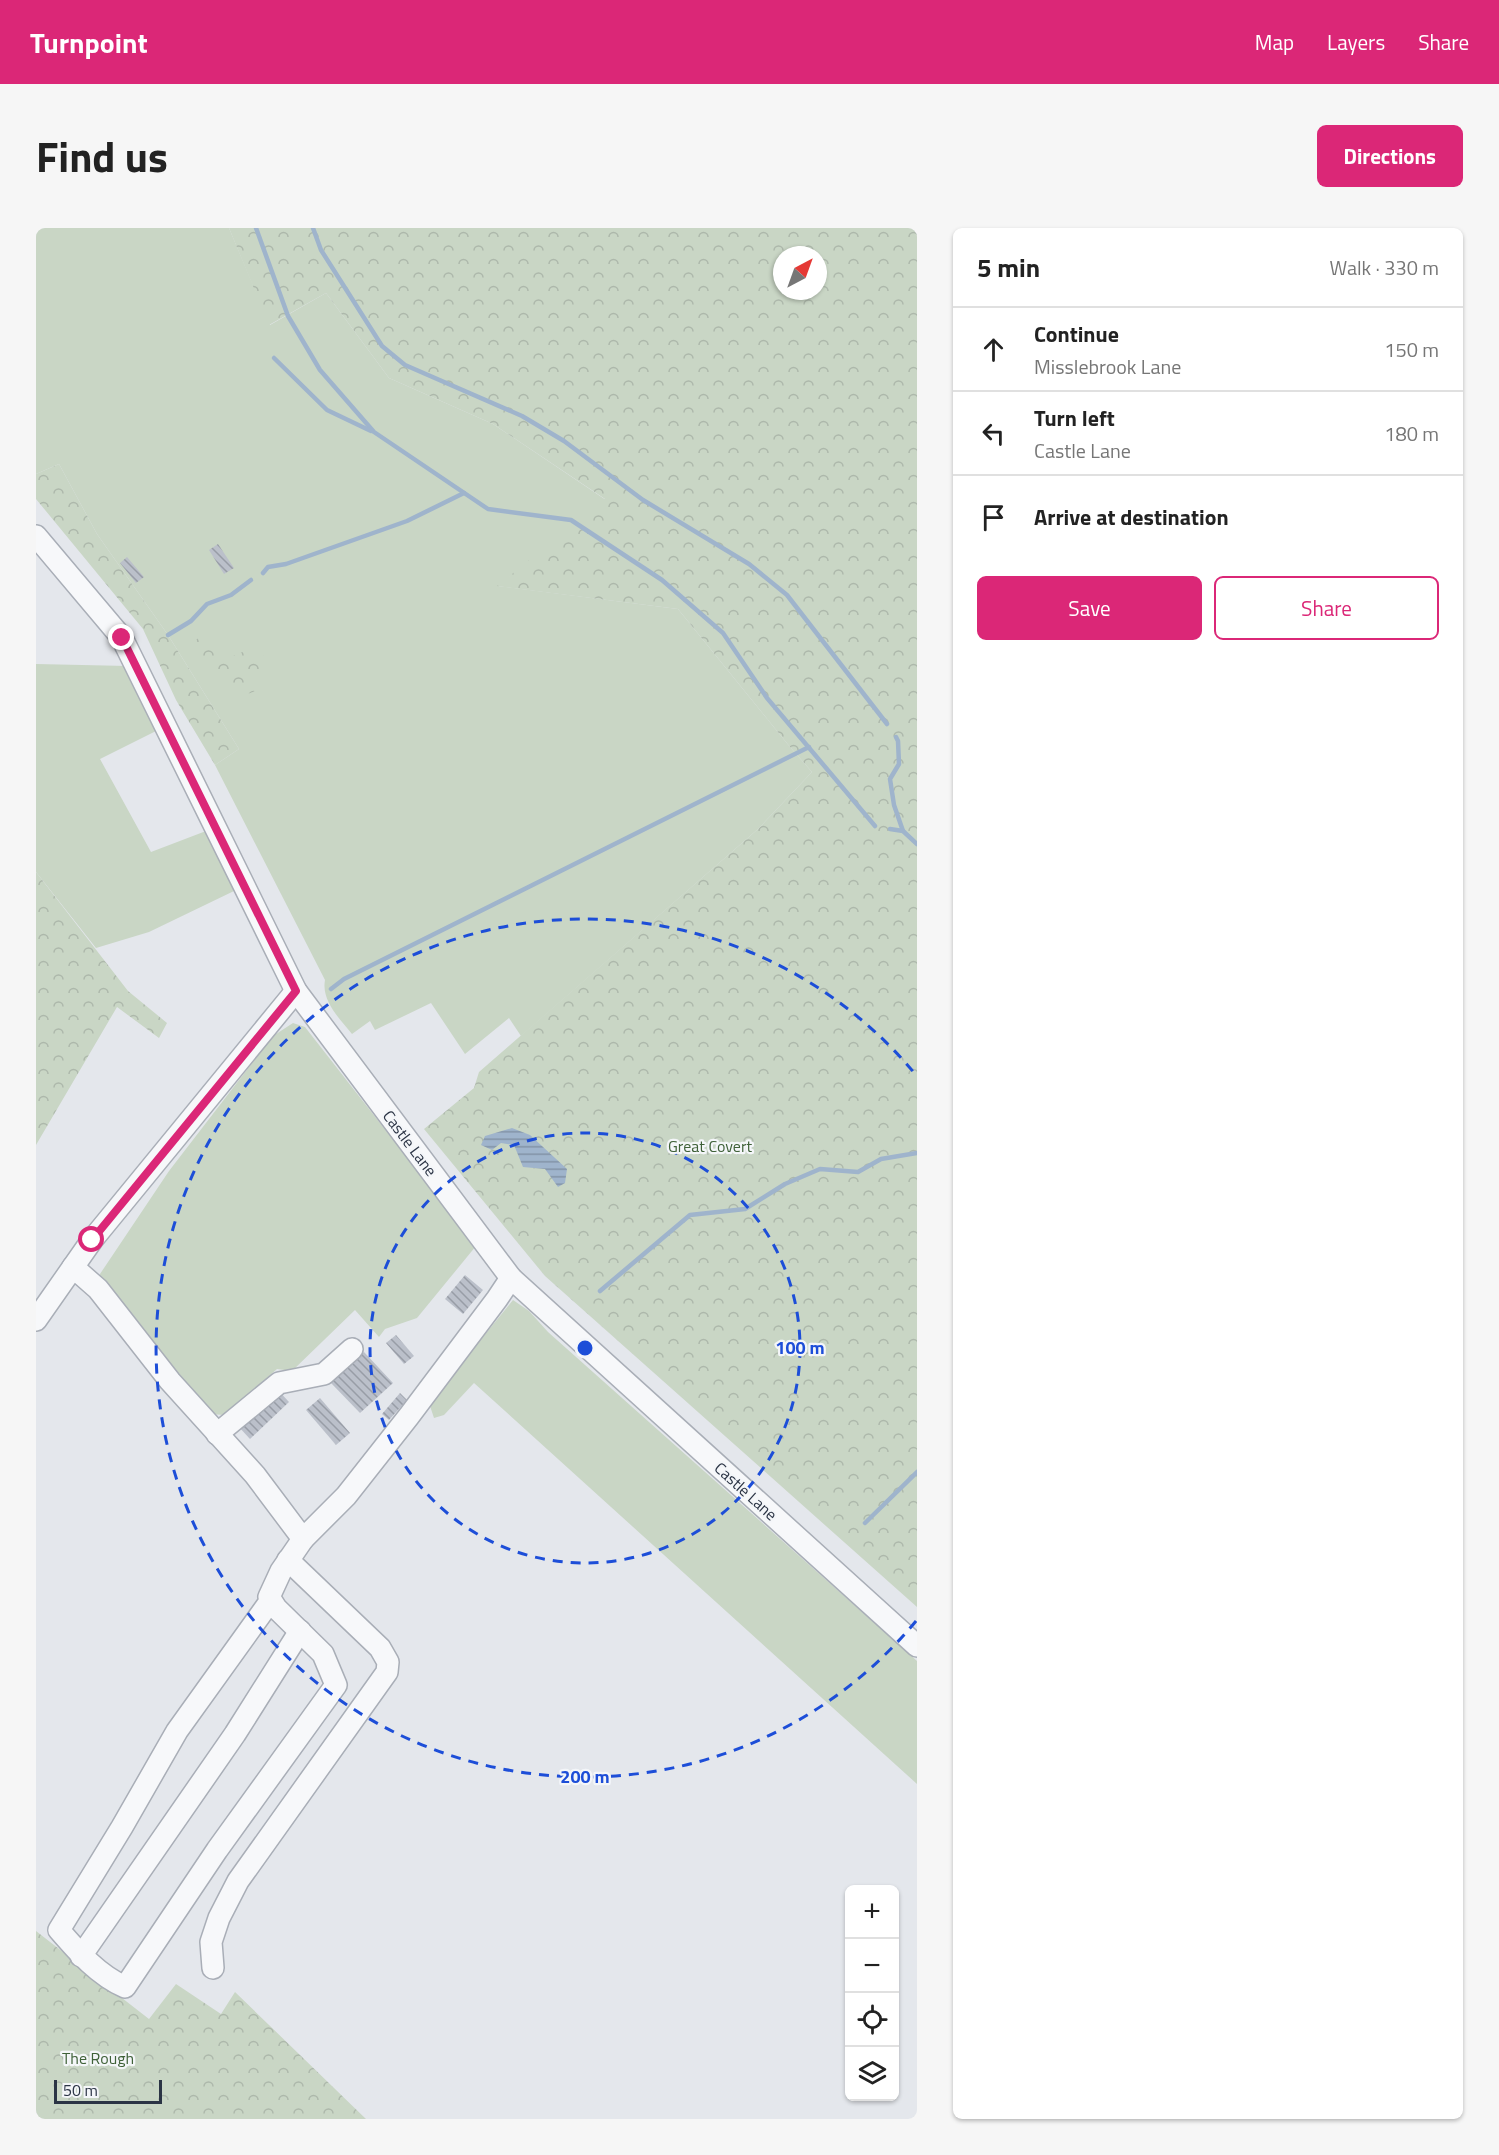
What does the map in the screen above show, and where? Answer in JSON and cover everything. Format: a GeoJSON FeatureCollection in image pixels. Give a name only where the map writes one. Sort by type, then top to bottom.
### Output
{"type":"FeatureCollection","features":[{"type":"Feature","properties":{"kind":"street","name":"Castle Lane"},"geometry":{"type":"LineString","coordinates":[[36,536],[122,638],[296,991],[511,1278],[917,1646]]}},
{"type":"Feature","properties":{"kind":"street"},"geometry":{"type":"LineString","coordinates":[[36,1320],[92,1240],[296,991]]}},
{"type":"Feature","properties":{"kind":"street"},"geometry":{"type":"LineString","coordinates":[[73,1267],[98,1289],[170,1381],[255,1475],[303,1539]]}},
{"type":"Feature","properties":{"kind":"street"},"geometry":{"type":"LineString","coordinates":[[271,1600],[177,1731],[59,1930],[81,1956],[112,1981],[125,1987],[217,1850],[336,1685],[323,1654],[276,1608],[271,1600],[269,1597],[274,1583],[303,1539],[346,1496],[409,1416],[511,1278]]}},
{"type":"Feature","properties":{"kind":"street"},"geometry":{"type":"LineString","coordinates":[[217,1434],[279,1383],[324,1374],[352,1349]]}},
{"type":"Feature","properties":{"kind":"street"},"geometry":{"type":"LineString","coordinates":[[213,1968],[211,1942],[219,1918],[238,1881],[387,1672],[388,1662],[380,1648],[288,1560]]}},
{"type":"Feature","properties":{"kind":"street"},"geometry":{"type":"LineString","coordinates":[[81,1956],[223,1752],[300,1631]]}},
{"type":"Feature","properties":{"kind":"green space"},"geometry":{"type":"Polygon","coordinates":[[[36,228],[229,228],[270,325],[326,293],[389,378],[493,424],[606,500],[498,586],[678,609],[812,772],[758,829],[521,1036],[509,1018],[465,1054],[431,1003],[375,1030],[370,1021],[352,1034],[329,1002],[325,980],[215,765],[239,749],[168,635],[97,534],[59,464],[36,474],[36,228]]]}},
{"type":"Feature","properties":{"kind":"green space","name":"Great Covert"},"geometry":{"type":"Polygon","coordinates":[[[229,228],[917,228],[917,1607],[545,1276],[424,1129],[474,1088],[479,1072],[758,829],[812,772],[678,609],[497,586],[605,499],[493,424],[389,378],[326,293],[269,325],[229,228]]]}},
{"type":"Feature","properties":{"kind":"green space"},"geometry":{"type":"Polygon","coordinates":[[[59,464],[97,534],[168,635],[239,749],[215,765],[176,700],[143,629],[36,499],[36,474],[59,464]]]}},
{"type":"Feature","properties":{"kind":"green space"},"geometry":{"type":"Polygon","coordinates":[[[203,633],[212,637],[233,656],[252,648],[263,655],[263,679],[257,690],[243,695],[234,695],[216,677],[198,649],[196,640],[203,633]]]}},
{"type":"Feature","properties":{"kind":"green space"},"geometry":{"type":"Polygon","coordinates":[[[36,664],[128,666],[158,730],[100,759],[151,852],[206,831],[234,891],[149,932],[96,948],[36,872],[36,664]]]}},
{"type":"Feature","properties":{"kind":"green space"},"geometry":{"type":"Polygon","coordinates":[[[36,872],[128,991],[167,1023],[159,1038],[117,1007],[36,1145],[36,872]]]}},
{"type":"Feature","properties":{"kind":"green space"},"geometry":{"type":"Polygon","coordinates":[[[293,1023],[305,1027],[476,1246],[417,1318],[385,1329],[379,1337],[355,1310],[292,1371],[277,1369],[225,1415],[209,1414],[99,1281],[100,1274],[169,1171],[273,1036],[293,1023]]]}},
{"type":"Feature","properties":{"kind":"green space"},"geometry":{"type":"Polygon","coordinates":[[[513,1300],[529,1311],[548,1332],[917,1661],[917,1784],[474,1383],[444,1415],[434,1418],[429,1403],[513,1300]]]}},
{"type":"Feature","properties":{"kind":"green space","name":"The Rough"},"geometry":{"type":"Polygon","coordinates":[[[36,1931],[149,2019],[176,1984],[221,2014],[235,1992],[366,2119],[36,2119],[36,1931]]]}},
{"type":"Feature","properties":{"kind":"water"},"geometry":{"type":"Polygon","coordinates":[[[512,1128],[530,1135],[567,1169],[565,1183],[558,1187],[545,1169],[523,1167],[514,1145],[501,1143],[492,1150],[481,1145],[485,1136],[512,1128]]]}},
{"type":"Feature","properties":{"kind":"building"},"geometry":{"type":"Polygon","coordinates":[[[218,544],[234,568],[224,574],[209,550],[218,544]]]}},
{"type":"Feature","properties":{"kind":"building"},"geometry":{"type":"Polygon","coordinates":[[[127,557],[144,577],[136,583],[120,563],[127,557]]]}},
{"type":"Feature","properties":{"kind":"building"},"geometry":{"type":"Polygon","coordinates":[[[465,1275],[483,1290],[463,1314],[445,1299],[465,1275]]]}},
{"type":"Feature","properties":{"kind":"building"},"geometry":{"type":"Polygon","coordinates":[[[396,1335],[414,1356],[404,1364],[386,1343],[396,1335]]]}},
{"type":"Feature","properties":{"kind":"building"},"geometry":{"type":"Polygon","coordinates":[[[364,1352],[393,1383],[360,1413],[331,1383],[364,1352]]]}},
{"type":"Feature","properties":{"kind":"building"},"geometry":{"type":"Polygon","coordinates":[[[277,1389],[289,1402],[250,1439],[238,1426],[277,1389]]]}},
{"type":"Feature","properties":{"kind":"building"},"geometry":{"type":"Polygon","coordinates":[[[400,1393],[407,1400],[389,1420],[382,1414],[400,1393]]]}},
{"type":"Feature","properties":{"kind":"building"},"geometry":{"type":"Polygon","coordinates":[[[320,1398],[350,1433],[336,1445],[306,1410],[320,1398]]]}},
{"type":"Feature","properties":{"kind":"waterway"},"geometry":{"type":"LineString","coordinates":[[256,228],[288,316],[320,370],[374,432],[488,509],[571,520],[662,580],[723,633],[767,698],[875,826]]}},
{"type":"Feature","properties":{"kind":"waterway"},"geometry":{"type":"LineString","coordinates":[[313,228],[321,250],[382,346],[405,365],[522,416],[564,441],[643,500],[749,564],[787,595],[887,724]]}},
{"type":"Feature","properties":{"kind":"waterway"},"geometry":{"type":"LineString","coordinates":[[274,358],[327,410],[371,431]]}},
{"type":"Feature","properties":{"kind":"waterway"},"geometry":{"type":"LineString","coordinates":[[263,573],[268,567],[286,564],[407,521],[464,493]]}},
{"type":"Feature","properties":{"kind":"waterway"},"geometry":{"type":"LineString","coordinates":[[168,635],[191,621],[207,604],[231,595],[251,580]]}},
{"type":"Feature","properties":{"kind":"waterway"},"geometry":{"type":"LineString","coordinates":[[896,737],[899,764],[890,779],[894,805],[903,831]]}},
{"type":"Feature","properties":{"kind":"waterway"},"geometry":{"type":"LineString","coordinates":[[331,989],[344,979],[809,747]]}},
{"type":"Feature","properties":{"kind":"waterway"},"geometry":{"type":"LineString","coordinates":[[890,829],[903,831],[917,844]]}},
{"type":"Feature","properties":{"kind":"waterway"},"geometry":{"type":"LineString","coordinates":[[600,1291],[690,1215],[745,1209],[785,1184],[820,1169],[858,1172],[881,1159],[917,1153]]}},
{"type":"Feature","properties":{"kind":"waterway"},"geometry":{"type":"LineString","coordinates":[[865,1523],[917,1472]]}},
{"type":"Feature","properties":{"kind":"route"},"geometry":{"type":"LineString","coordinates":[[92,1240],[296,991],[122,638]]}}]}
